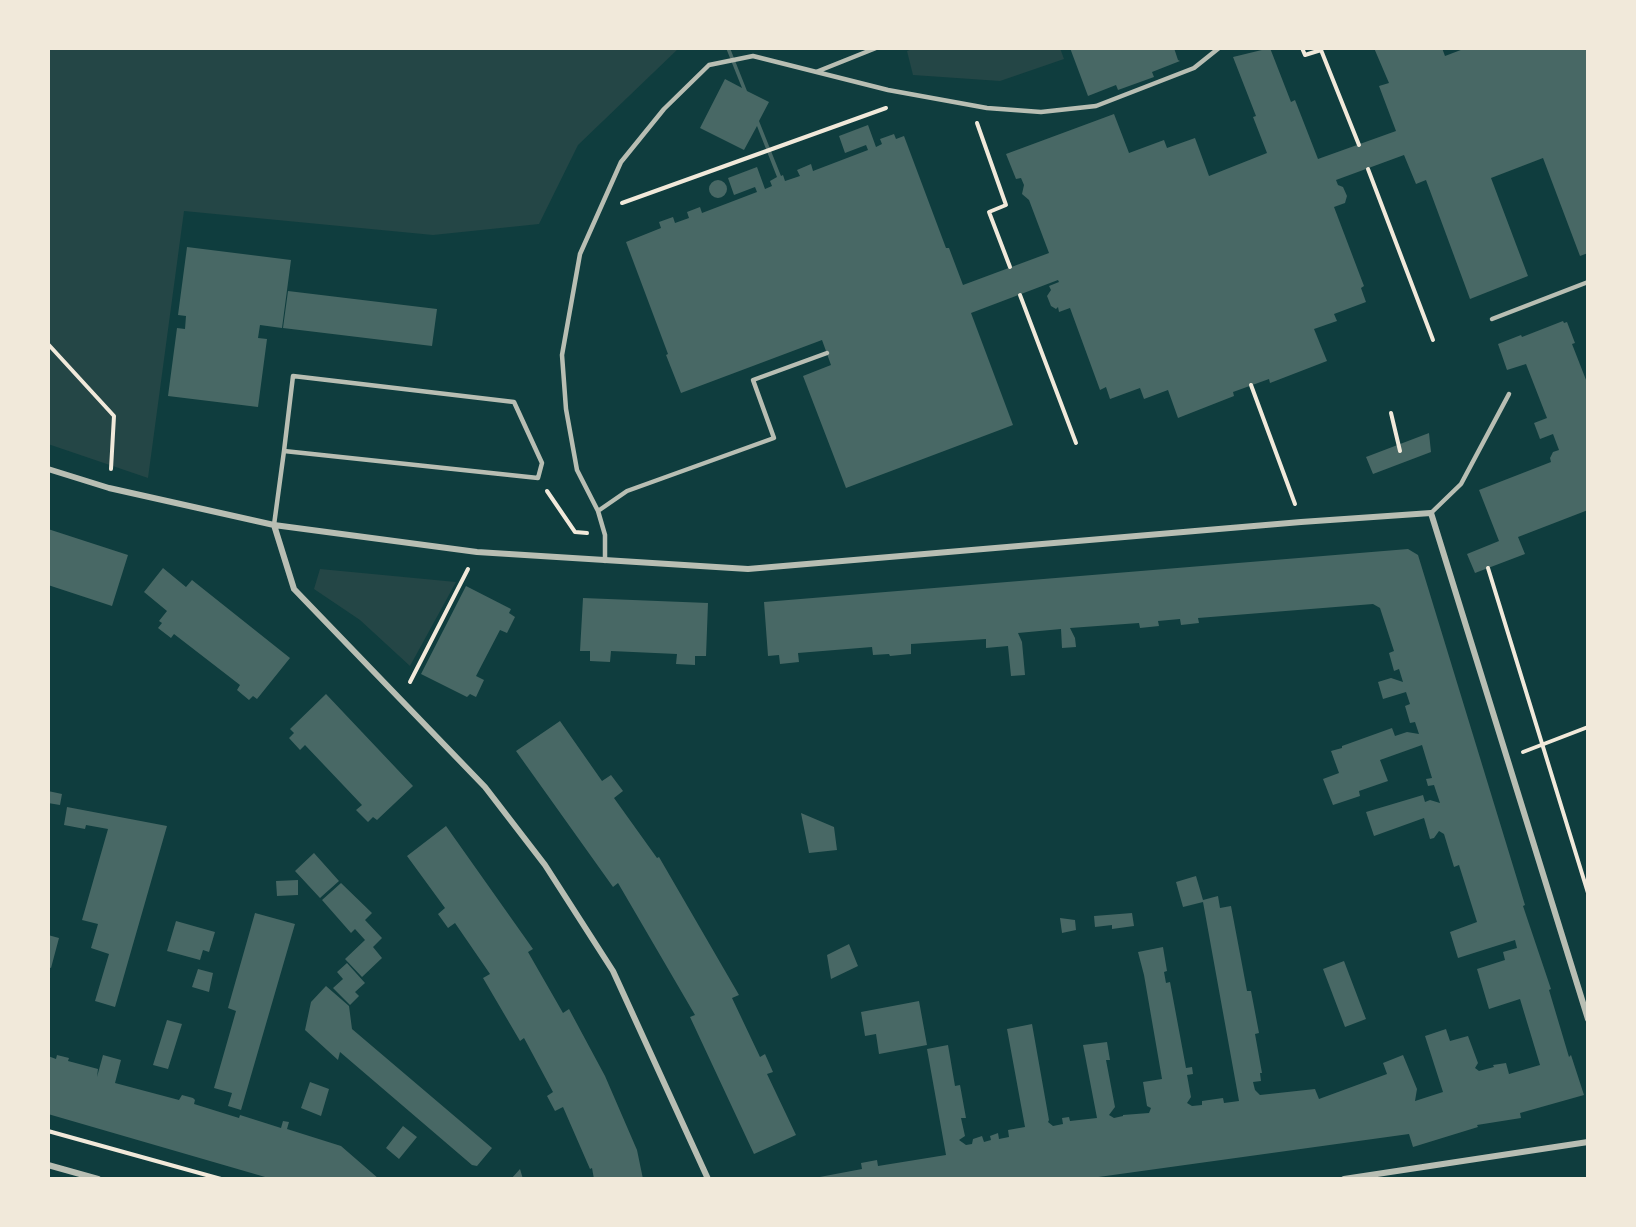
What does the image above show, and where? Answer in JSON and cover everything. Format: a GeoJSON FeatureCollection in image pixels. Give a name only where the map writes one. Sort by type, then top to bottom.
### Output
{"type":"FeatureCollection","features":[{"type":"Feature","properties":{"kind":"street"},"geometry":{"type":"LineString","coordinates":[[48,469],[110,488],[274,525],[477,552],[748,569],[1431,513],[1588,1019]]}},
{"type":"Feature","properties":{"kind":"street"},"geometry":{"type":"LineString","coordinates":[[274,525],[294,589],[485,787],[545,865],[613,971],[708,1179]]}},
{"type":"Feature","properties":{"kind":"street"},"geometry":{"type":"LineString","coordinates":[[1344,1179],[1588,1142]]}},
{"type":"Feature","properties":{"kind":"street"},"geometry":{"type":"LineString","coordinates":[[48,1165],[98,1179]]}},
{"type":"Feature","properties":{"kind":"lane"},"geometry":{"type":"LineString","coordinates":[[816,72],[876,48]]}},
{"type":"Feature","properties":{"kind":"lane"},"geometry":{"type":"LineString","coordinates":[[605,561],[605,535],[598,511],[577,470],[566,409],[562,355],[580,254],[621,162],[664,108],[709,65],[753,56],[888,90],[971,105],[1041,112],[1096,106],[1194,69],[1219,48]]}},
{"type":"Feature","properties":{"kind":"lane"},"geometry":{"type":"LineString","coordinates":[[1492,319],[1588,282]]}},
{"type":"Feature","properties":{"kind":"lane"},"geometry":{"type":"LineString","coordinates":[[598,511],[627,491],[774,438],[753,380],[827,353]]}},
{"type":"Feature","properties":{"kind":"lane"},"geometry":{"type":"LineString","coordinates":[[274,525],[293,376],[513,402],[542,463],[538,478],[284,450]]}},
{"type":"Feature","properties":{"kind":"lane"},"geometry":{"type":"LineString","coordinates":[[1431,513],[1461,484],[1509,394]]}},
{"type":"Feature","properties":{"kind":"path"},"geometry":{"type":"LineString","coordinates":[[1302,48],[1305,55],[1322,50],[1359,144]]}},
{"type":"Feature","properties":{"kind":"path"},"geometry":{"type":"LineString","coordinates":[[971,105],[1006,206],[989,213],[1010,267]]}},
{"type":"Feature","properties":{"kind":"path"},"geometry":{"type":"LineString","coordinates":[[599,212],[887,108]]}},
{"type":"Feature","properties":{"kind":"path"},"geometry":{"type":"LineString","coordinates":[[1368,169],[1433,340]]}},
{"type":"Feature","properties":{"kind":"path"},"geometry":{"type":"LineString","coordinates":[[1020,295],[1076,444]]}},
{"type":"Feature","properties":{"kind":"path"},"geometry":{"type":"LineString","coordinates":[[48,344],[114,416],[110,488]]}},
{"type":"Feature","properties":{"kind":"path"},"geometry":{"type":"LineString","coordinates":[[1251,385],[1301,522]]}},
{"type":"Feature","properties":{"kind":"path"},"geometry":{"type":"LineString","coordinates":[[1391,413],[1400,451]]}},
{"type":"Feature","properties":{"kind":"path"},"geometry":{"type":"LineString","coordinates":[[538,478],[575,532],[605,535]]}},
{"type":"Feature","properties":{"kind":"path"},"geometry":{"type":"LineString","coordinates":[[420,663],[477,552]]}},
{"type":"Feature","properties":{"kind":"path"},"geometry":{"type":"LineString","coordinates":[[1488,568],[1588,893]]}},
{"type":"Feature","properties":{"kind":"path"},"geometry":{"type":"LineString","coordinates":[[1508,757],[1543,746],[1588,727]]}},
{"type":"Feature","properties":{"kind":"path"},"geometry":{"type":"LineString","coordinates":[[48,1131],[221,1179]]}},
{"type":"Feature","properties":{"kind":"shaded area"},"geometry":{"type":"Polygon","coordinates":[[[48,48],[679,48],[578,145],[539,224],[433,235],[184,211],[148,478],[48,444],[48,48]]]}},
{"type":"Feature","properties":{"kind":"shaded area"},"geometry":{"type":"Polygon","coordinates":[[[915,48],[1060,48],[1064,59],[1000,81],[913,75],[907,51],[915,48]]]}},
{"type":"Feature","properties":{"kind":"shaded area"},"geometry":{"type":"Polygon","coordinates":[[[320,569],[456,582],[410,666],[360,620],[314,589],[320,569]]]}},
{"type":"Feature","properties":{"kind":"building"},"geometry":{"type":"Polygon","coordinates":[[[726,48],[730,48],[747,91],[769,102],[759,121],[785,181],[800,176],[797,170],[811,164],[813,171],[868,150],[866,145],[845,153],[839,136],[868,125],[876,147],[882,144],[880,139],[894,134],[896,139],[904,136],[946,248],[949,248],[963,285],[1049,253],[1029,200],[1022,194],[1024,185],[1021,178],[1016,179],[1006,154],[1114,114],[1129,153],[1164,140],[1167,148],[1195,138],[1209,176],[1267,153],[1253,117],[1256,116],[1233,57],[1270,48],[1291,102],[1295,100],[1318,159],[1396,131],[1379,86],[1389,83],[1374,48],[1442,48],[1445,56],[1466,48],[1588,48],[1588,253],[1580,256],[1543,158],[1491,178],[1528,276],[1470,299],[1426,180],[1416,184],[1404,155],[1336,180],[1338,185],[1343,187],[1347,196],[1345,203],[1334,207],[1364,286],[1361,288],[1366,302],[1334,314],[1337,321],[1314,329],[1327,361],[1270,383],[1269,379],[1233,392],[1234,396],[1178,418],[1168,390],[1144,399],[1140,388],[1110,399],[1106,387],[1100,390],[1070,308],[1059,312],[1058,307],[1056,309],[1051,306],[1047,296],[1051,290],[1049,286],[1059,282],[1058,280],[971,313],[1013,425],[846,488],[803,376],[831,365],[822,340],[681,393],[626,242],[661,228],[659,222],[673,217],[675,223],[689,218],[687,212],[700,207],[702,213],[757,192],[755,187],[734,195],[728,178],[757,167],[765,189],[772,186],[770,181],[777,177],[757,126],[744,150],[700,128],[725,79],[742,88],[726,48]]]}},
{"type":"Feature","properties":{"kind":"building"},"geometry":{"type":"Polygon","coordinates":[[[1070,48],[1174,48],[1180,61],[1152,72],[1154,77],[1118,90],[1116,85],[1088,96],[1070,48]]]}},
{"type":"Feature","properties":{"kind":"building"},"geometry":{"type":"Polygon","coordinates":[[[718,180],[724,183],[727,189],[724,195],[718,198],[712,195],[709,189],[712,183],[718,180]]]}},
{"type":"Feature","properties":{"kind":"building"},"geometry":{"type":"Polygon","coordinates":[[[187,247],[291,260],[282,328],[260,325],[258,338],[267,339],[258,407],[168,396],[177,328],[185,329],[186,316],[178,315],[187,247]]]}},
{"type":"Feature","properties":{"kind":"building"},"geometry":{"type":"Polygon","coordinates":[[[288,291],[437,309],[432,346],[283,328],[288,291]]]}},
{"type":"Feature","properties":{"kind":"building"},"geometry":{"type":"Polygon","coordinates":[[[1563,321],[1567,322],[1575,343],[1572,344],[1588,385],[1588,510],[1518,537],[1525,554],[1475,573],[1467,554],[1499,541],[1479,490],[1551,462],[1553,452],[1559,450],[1553,434],[1540,439],[1534,423],[1547,418],[1526,364],[1507,370],[1498,344],[1563,321]]]}},
{"type":"Feature","properties":{"kind":"building"},"geometry":{"type":"Polygon","coordinates":[[[1429,433],[1431,452],[1373,474],[1366,457],[1429,433]]]}},
{"type":"Feature","properties":{"kind":"building"},"geometry":{"type":"Polygon","coordinates":[[[48,529],[128,555],[112,606],[48,585],[48,529]]]}},
{"type":"Feature","properties":{"kind":"building"},"geometry":{"type":"Polygon","coordinates":[[[1408,549],[1418,555],[1525,905],[1523,906],[1551,989],[1549,990],[1569,1057],[1571,1055],[1584,1095],[1520,1113],[1521,1118],[1477,1125],[1478,1127],[1413,1147],[1409,1134],[1084,1179],[809,1179],[862,1169],[861,1163],[877,1160],[878,1166],[946,1155],[927,1049],[948,1045],[955,1086],[960,1085],[966,1118],[961,1118],[965,1136],[959,1140],[966,1145],[972,1144],[973,1139],[982,1136],[984,1142],[991,1140],[990,1136],[998,1133],[999,1139],[1009,1137],[1008,1130],[1025,1127],[1007,1029],[1032,1024],[1048,1122],[1053,1126],[1063,1124],[1062,1118],[1069,1117],[1070,1121],[1097,1118],[1083,1045],[1107,1042],[1110,1060],[1106,1060],[1115,1107],[1109,1115],[1114,1118],[1149,1113],[1151,1108],[1147,1106],[1143,1082],[1162,1079],[1138,952],[1163,947],[1167,971],[1164,972],[1166,983],[1170,982],[1186,1068],[1192,1067],[1193,1074],[1187,1075],[1191,1097],[1187,1103],[1192,1106],[1202,1105],[1202,1101],[1223,1098],[1224,1103],[1239,1101],[1203,902],[1183,907],[1176,882],[1196,876],[1203,900],[1218,896],[1220,908],[1231,906],[1247,991],[1251,991],[1259,1033],[1255,1034],[1262,1073],[1260,1073],[1261,1081],[1253,1082],[1255,1090],[1260,1095],[1315,1089],[1319,1099],[1387,1074],[1383,1063],[1403,1055],[1417,1089],[1415,1101],[1443,1092],[1425,1036],[1446,1029],[1450,1041],[1468,1036],[1478,1063],[1475,1068],[1479,1071],[1506,1063],[1509,1074],[1540,1065],[1520,999],[1489,1009],[1477,969],[1505,960],[1503,952],[1517,948],[1515,940],[1458,958],[1450,932],[1477,922],[1459,865],[1454,867],[1444,834],[1439,831],[1434,838],[1430,839],[1424,818],[1374,836],[1366,812],[1423,795],[1425,802],[1430,800],[1440,803],[1434,785],[1428,786],[1426,779],[1432,778],[1422,745],[1380,760],[1388,781],[1359,791],[1360,796],[1333,805],[1323,779],[1339,773],[1331,751],[1392,728],[1395,736],[1407,732],[1419,734],[1415,722],[1410,723],[1405,706],[1410,704],[1406,692],[1383,699],[1378,682],[1391,678],[1403,682],[1399,669],[1394,671],[1389,653],[1394,651],[1380,608],[1373,604],[1198,618],[1199,623],[1181,625],[1180,619],[1158,621],[1159,626],[1140,628],[1139,623],[1070,628],[1076,647],[1062,648],[1061,629],[1018,633],[1022,642],[1025,675],[1011,676],[1008,646],[986,648],[986,639],[911,644],[911,654],[890,656],[889,654],[873,655],[872,647],[798,653],[799,662],[780,664],[779,655],[768,656],[764,602],[1408,549]]]}},
{"type":"Feature","properties":{"kind":"building"},"geometry":{"type":"Polygon","coordinates":[[[163,568],[186,587],[192,580],[290,658],[257,699],[253,696],[249,700],[237,690],[240,685],[174,634],[171,638],[158,628],[162,623],[159,621],[167,611],[144,592],[163,568]]]}},
{"type":"Feature","properties":{"kind":"building"},"geometry":{"type":"Polygon","coordinates":[[[466,586],[511,609],[509,613],[515,617],[507,633],[500,630],[476,676],[484,680],[476,697],[470,694],[467,697],[421,674],[466,586]]]}},
{"type":"Feature","properties":{"kind":"building"},"geometry":{"type":"Polygon","coordinates":[[[583,598],[708,603],[706,656],[695,656],[695,665],[676,664],[677,654],[611,651],[610,662],[590,661],[590,651],[580,651],[583,598]]]}},
{"type":"Feature","properties":{"kind":"building"},"geometry":{"type":"Polygon","coordinates":[[[326,694],[413,786],[377,820],[373,817],[368,822],[356,810],[362,805],[305,745],[300,750],[289,738],[294,733],[290,729],[326,694]]]}},
{"type":"Feature","properties":{"kind":"building"},"geometry":{"type":"Polygon","coordinates":[[[560,721],[602,781],[611,775],[623,791],[614,798],[657,858],[659,857],[739,995],[732,998],[760,1057],[765,1054],[773,1072],[767,1074],[796,1135],[754,1154],[690,1017],[695,1015],[618,883],[613,887],[516,751],[560,721]]]}},
{"type":"Feature","properties":{"kind":"building"},"geometry":{"type":"Polygon","coordinates":[[[48,791],[62,794],[60,805],[48,803],[48,791]]]}},
{"type":"Feature","properties":{"kind":"building"},"geometry":{"type":"Polygon","coordinates":[[[67,807],[167,826],[115,1007],[95,1001],[109,954],[91,948],[98,924],[82,920],[108,829],[86,825],[85,829],[64,825],[67,807]]]}},
{"type":"Feature","properties":{"kind":"building"},"geometry":{"type":"Polygon","coordinates":[[[801,813],[834,827],[837,850],[809,853],[801,813]]]}},
{"type":"Feature","properties":{"kind":"building"},"geometry":{"type":"Polygon","coordinates":[[[446,826],[533,949],[528,952],[563,1013],[569,1009],[605,1076],[637,1150],[643,1179],[594,1179],[592,1168],[590,1169],[563,1107],[555,1111],[547,1096],[553,1092],[524,1038],[520,1041],[483,978],[490,974],[455,923],[448,928],[438,914],[445,908],[407,856],[446,826]]]}},
{"type":"Feature","properties":{"kind":"building"},"geometry":{"type":"Polygon","coordinates":[[[314,853],[339,881],[320,898],[295,871],[314,853]]]}},
{"type":"Feature","properties":{"kind":"building"},"geometry":{"type":"Polygon","coordinates":[[[298,880],[298,895],[277,896],[276,881],[298,880]]]}},
{"type":"Feature","properties":{"kind":"building"},"geometry":{"type":"Polygon","coordinates":[[[341,883],[372,913],[365,920],[382,938],[373,947],[382,958],[362,977],[345,959],[365,940],[355,929],[351,933],[322,900],[341,883]]]}},
{"type":"Feature","properties":{"kind":"building"},"geometry":{"type":"Polygon","coordinates":[[[255,913],[295,924],[241,1110],[228,1106],[232,1093],[214,1088],[236,1011],[228,1008],[255,913]]]}},
{"type":"Feature","properties":{"kind":"building"},"geometry":{"type":"Polygon","coordinates":[[[1132,913],[1134,926],[1112,929],[1112,925],[1095,927],[1094,916],[1132,913]]]}},
{"type":"Feature","properties":{"kind":"building"},"geometry":{"type":"Polygon","coordinates":[[[1060,918],[1075,920],[1076,930],[1062,933],[1060,918]]]}},
{"type":"Feature","properties":{"kind":"building"},"geometry":{"type":"Polygon","coordinates":[[[176,921],[215,932],[209,952],[203,950],[200,960],[167,951],[176,921]]]}},
{"type":"Feature","properties":{"kind":"building"},"geometry":{"type":"Polygon","coordinates":[[[48,935],[59,938],[51,968],[48,967],[48,935]]]}},
{"type":"Feature","properties":{"kind":"building"},"geometry":{"type":"Polygon","coordinates":[[[849,944],[858,966],[831,979],[827,955],[849,944]]]}},
{"type":"Feature","properties":{"kind":"building"},"geometry":{"type":"Polygon","coordinates":[[[1344,961],[1366,1019],[1345,1027],[1323,969],[1344,961]]]}},
{"type":"Feature","properties":{"kind":"building"},"geometry":{"type":"Polygon","coordinates":[[[347,963],[365,983],[355,992],[359,996],[350,1005],[333,988],[343,979],[337,972],[347,963]]]}},
{"type":"Feature","properties":{"kind":"building"},"geometry":{"type":"Polygon","coordinates":[[[198,969],[213,973],[209,992],[192,987],[198,969]]]}},
{"type":"Feature","properties":{"kind":"building"},"geometry":{"type":"Polygon","coordinates":[[[326,986],[349,1006],[352,1029],[492,1148],[477,1166],[472,1165],[340,1052],[338,1060],[305,1030],[311,1002],[326,986]]]}},
{"type":"Feature","properties":{"kind":"building"},"geometry":{"type":"Polygon","coordinates":[[[919,1001],[927,1045],[879,1054],[876,1034],[865,1036],[861,1012],[919,1001]]]}},
{"type":"Feature","properties":{"kind":"building"},"geometry":{"type":"Polygon","coordinates":[[[167,1020],[182,1024],[168,1069],[153,1065],[167,1020]]]}},
{"type":"Feature","properties":{"kind":"building"},"geometry":{"type":"Polygon","coordinates":[[[57,1055],[69,1058],[68,1061],[98,1069],[97,1077],[103,1055],[121,1060],[115,1083],[179,1100],[182,1095],[193,1098],[194,1104],[281,1128],[283,1121],[289,1122],[287,1129],[341,1146],[379,1179],[272,1179],[48,1114],[48,1056],[56,1059],[57,1055]]]}},
{"type":"Feature","properties":{"kind":"building"},"geometry":{"type":"Polygon","coordinates":[[[310,1082],[329,1089],[321,1116],[301,1108],[310,1082]]]}},
{"type":"Feature","properties":{"kind":"building"},"geometry":{"type":"Polygon","coordinates":[[[403,1126],[417,1137],[399,1159],[386,1148],[403,1126]]]}},
{"type":"Feature","properties":{"kind":"building"},"geometry":{"type":"Polygon","coordinates":[[[520,1169],[523,1179],[511,1179],[520,1169]]]}}]}
